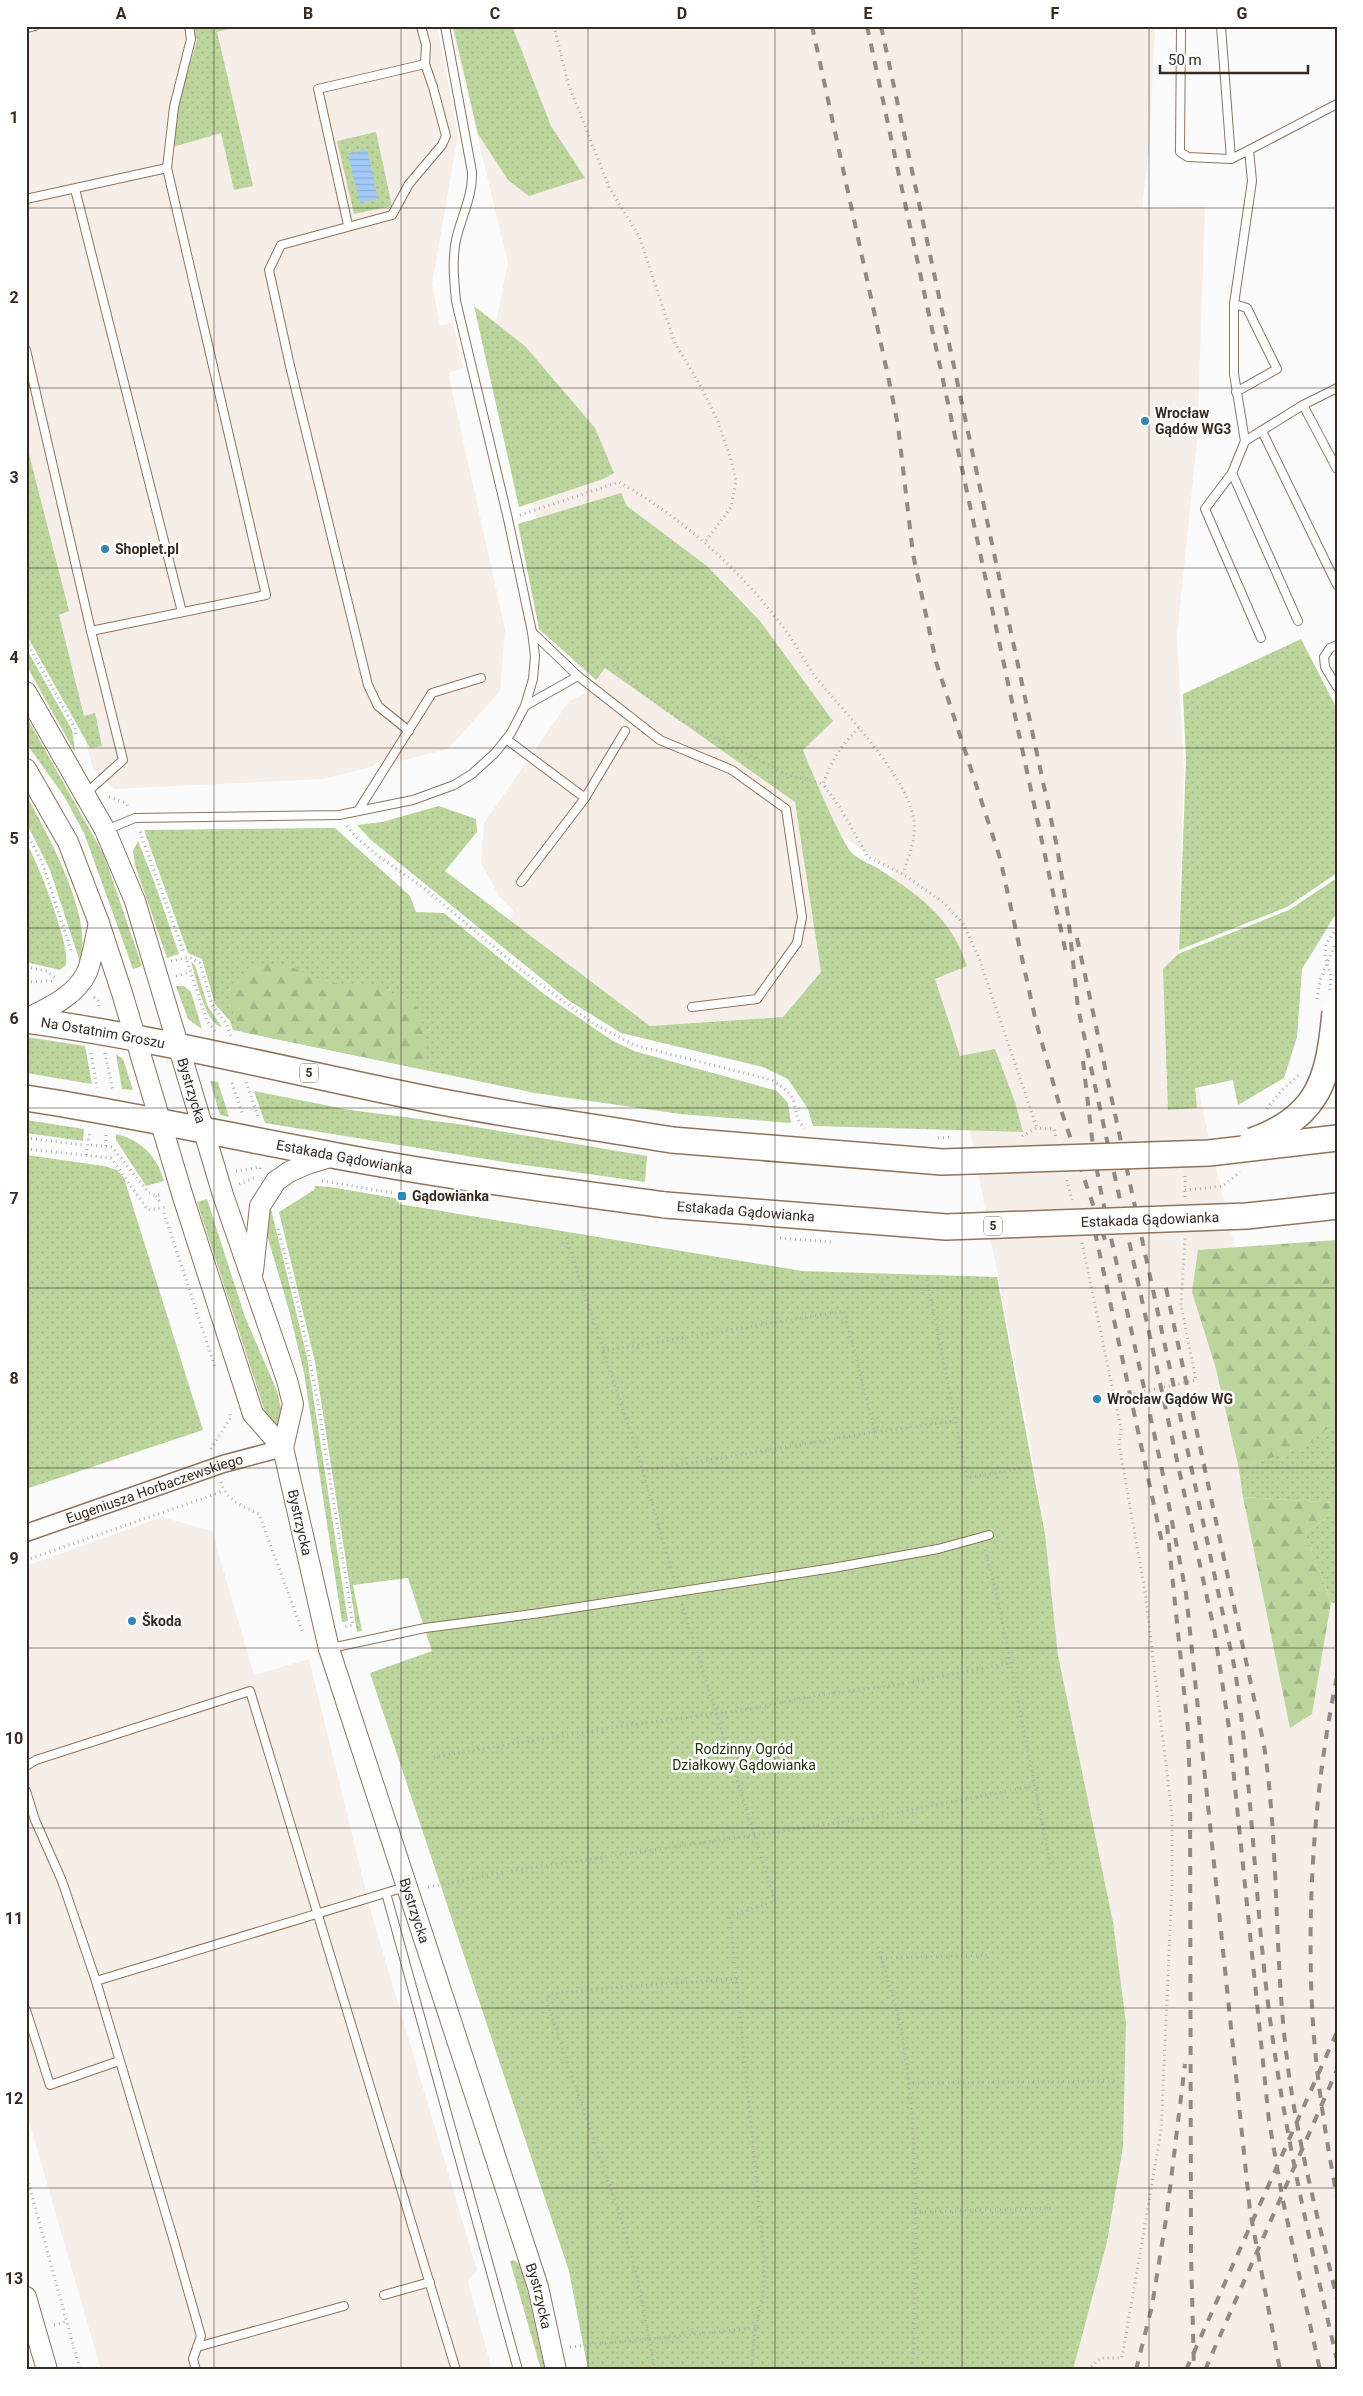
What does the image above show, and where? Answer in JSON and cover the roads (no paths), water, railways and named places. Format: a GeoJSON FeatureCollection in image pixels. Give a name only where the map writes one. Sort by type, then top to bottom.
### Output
{"type":"FeatureCollection","features":[{"type":"Feature","properties":{"kind":"main road"},"geometry":{"type":"LineString","coordinates":[[1209,1153],[1271,1134],[1288,1123],[1311,1103],[1327,1072],[1335,1007]]}},
{"type":"Feature","properties":{"kind":"main road","name":"Na Ostatnim Groszu"},"geometry":{"type":"LineString","coordinates":[[26,1020],[87,1028],[179,1048]]}},
{"type":"Feature","properties":{"kind":"main road","name":"5"},"geometry":{"type":"LineString","coordinates":[[179,1048],[238,1058],[438,1101],[672,1140],[942,1162],[1209,1153],[1337,1138]]}},
{"type":"Feature","properties":{"kind":"main road","name":"5"},"geometry":{"type":"LineString","coordinates":[[26,1098],[88,1108],[160,1123]]}},
{"type":"Feature","properties":{"kind":"main road","name":"Estakada Gądowianka"},"geometry":{"type":"LineString","coordinates":[[160,1123],[334,1156],[443,1174],[665,1205],[946,1227],[1248,1216],[1337,1206]]}},
{"type":"Feature","properties":{"kind":"street","name":"Bystrzycka"},"geometry":{"type":"LineString","coordinates":[[26,692],[91,788],[105,830],[136,901],[223,1195],[277,1347],[293,1404],[283,1448],[329,1649],[415,1888],[538,2287],[556,2370]]}},
{"type":"Feature","properties":{"kind":"street","name":"Bystrzycka"},"geometry":{"type":"LineString","coordinates":[[26,769],[68,842],[99,923],[136,1039],[160,1123],[253,1414],[283,1448]]}},
{"type":"Feature","properties":{"kind":"street"},"geometry":{"type":"LineString","coordinates":[[26,1020],[62,999],[81,980],[89,964],[99,923]]}},
{"type":"Feature","properties":{"kind":"street"},"geometry":{"type":"LineString","coordinates":[[252,1278],[260,1206],[270,1189],[276,1181],[289,1172],[334,1156]]}},
{"type":"Feature","properties":{"kind":"street","name":"Eugeniusza Horbaczewskiego"},"geometry":{"type":"LineString","coordinates":[[26,1533],[223,1464],[283,1448]]}},
{"type":"Feature","properties":{"kind":"street"},"geometry":{"type":"LineString","coordinates":[[26,2297],[46,2370]]}},
{"type":"Feature","properties":{"kind":"lane"},"geometry":{"type":"LineString","coordinates":[[26,28],[35,26]]}},
{"type":"Feature","properties":{"kind":"lane"},"geometry":{"type":"LineString","coordinates":[[91,631],[266,596],[167,168],[174,107],[191,39],[189,26]]}},
{"type":"Feature","properties":{"kind":"lane"},"geometry":{"type":"LineString","coordinates":[[409,731],[378,706],[368,685],[290,366],[269,270],[281,245],[348,225],[392,215],[410,184],[442,145],[446,136],[425,64],[426,45],[421,26]]}},
{"type":"Feature","properties":{"kind":"lane"},"geometry":{"type":"LineString","coordinates":[[105,830],[135,818],[339,815],[413,800],[454,786],[490,758],[506,739],[525,706],[532,679],[535,656],[532,632],[508,519],[456,301],[454,258],[456,240],[472,185],[472,172],[444,26]]}},
{"type":"Feature","properties":{"kind":"lane"},"geometry":{"type":"LineString","coordinates":[[1181,26],[1180,152],[1188,157],[1231,159],[1337,104]]}},
{"type":"Feature","properties":{"kind":"lane"},"geometry":{"type":"LineString","coordinates":[[1220,26],[1231,159]]}},
{"type":"Feature","properties":{"kind":"lane"},"geometry":{"type":"LineString","coordinates":[[348,225],[318,89],[425,64]]}},
{"type":"Feature","properties":{"kind":"lane"},"geometry":{"type":"LineString","coordinates":[[1246,441],[1236,392],[1234,304],[1252,181],[1249,150]]}},
{"type":"Feature","properties":{"kind":"lane"},"geometry":{"type":"LineString","coordinates":[[26,199],[167,168]]}},
{"type":"Feature","properties":{"kind":"lane"},"geometry":{"type":"LineString","coordinates":[[76,189],[182,612]]}},
{"type":"Feature","properties":{"kind":"lane"},"geometry":{"type":"LineString","coordinates":[[1234,304],[1247,308],[1277,369],[1236,392]]}},
{"type":"Feature","properties":{"kind":"lane"},"geometry":{"type":"LineString","coordinates":[[26,350],[123,760],[91,788]]}},
{"type":"Feature","properties":{"kind":"lane"},"geometry":{"type":"LineString","coordinates":[[1261,638],[1205,509],[1232,473],[1246,441],[1303,405],[1337,388]]}},
{"type":"Feature","properties":{"kind":"lane"},"geometry":{"type":"LineString","coordinates":[[1303,405],[1337,469]]}},
{"type":"Feature","properties":{"kind":"lane"},"geometry":{"type":"LineString","coordinates":[[1262,431],[1337,584]]}},
{"type":"Feature","properties":{"kind":"lane"},"geometry":{"type":"LineString","coordinates":[[1232,473],[1298,621]]}},
{"type":"Feature","properties":{"kind":"lane"},"geometry":{"type":"LineString","coordinates":[[532,632],[578,676],[660,740],[732,770],[786,809],[802,917],[798,943],[757,999],[692,1007]]}},
{"type":"Feature","properties":{"kind":"lane"},"geometry":{"type":"LineString","coordinates":[[1337,645],[1330,648],[1324,657],[1325,667],[1337,687]]}},
{"type":"Feature","properties":{"kind":"lane"},"geometry":{"type":"LineString","coordinates":[[525,706],[578,676]]}},
{"type":"Feature","properties":{"kind":"lane"},"geometry":{"type":"LineString","coordinates":[[358,811],[432,693],[482,678]]}},
{"type":"Feature","properties":{"kind":"lane"},"geometry":{"type":"LineString","coordinates":[[521,882],[585,798],[625,731]]}},
{"type":"Feature","properties":{"kind":"lane"},"geometry":{"type":"LineString","coordinates":[[506,739],[585,798]]}},
{"type":"Feature","properties":{"kind":"lane"},"geometry":{"type":"LineString","coordinates":[[329,1649],[425,1628],[832,1568],[938,1549],[985,1536]]}},
{"type":"Feature","properties":{"kind":"lane"},"geometry":{"type":"LineString","coordinates":[[26,1766],[36,1760],[250,1691],[456,2370]]}},
{"type":"Feature","properties":{"kind":"lane"},"geometry":{"type":"LineString","coordinates":[[26,1791],[35,1820],[62,1881],[96,1981],[201,2336],[193,2359],[196,2370]]}},
{"type":"Feature","properties":{"kind":"lane"},"geometry":{"type":"LineString","coordinates":[[96,1981],[386,1893],[415,1888]]}},
{"type":"Feature","properties":{"kind":"lane"},"geometry":{"type":"LineString","coordinates":[[386,1893],[518,2370]]}},
{"type":"Feature","properties":{"kind":"lane"},"geometry":{"type":"LineString","coordinates":[[26,2010],[50,2085],[119,2062]]}},
{"type":"Feature","properties":{"kind":"lane"},"geometry":{"type":"LineString","coordinates":[[384,2295],[430,2282]]}},
{"type":"Feature","properties":{"kind":"lane"},"geometry":{"type":"LineString","coordinates":[[197,2347],[344,2306]]}},
{"type":"Feature","properties":{"kind":"water"},"geometry":{"type":"Polygon","coordinates":[[[367,149],[378,199],[360,203],[348,154],[367,149]]]}},
{"type":"Feature","properties":{"kind":"railway"},"geometry":{"type":"LineString","coordinates":[[812,26],[891,390],[898,426],[913,554],[936,662],[1000,858],[1036,1022],[1060,1107],[1107,1246]]}},
{"type":"Feature","properties":{"kind":"railway"},"geometry":{"type":"LineString","coordinates":[[867,26],[1067,958]]}},
{"type":"Feature","properties":{"kind":"railway"},"geometry":{"type":"LineString","coordinates":[[881,26],[1057,847],[1068,915],[1078,1008],[1215,1634],[1229,1728],[1269,2121],[1283,2201],[1320,2370]]}},
{"type":"Feature","properties":{"kind":"railway"},"geometry":{"type":"LineString","coordinates":[[1077,938],[1235,1670],[1246,1761],[1266,1989],[1278,2075],[1309,2238],[1337,2360]]}},
{"type":"Feature","properties":{"kind":"railway"},"geometry":{"type":"LineString","coordinates":[[1083,1061],[1094,1155],[1102,1197],[1161,1465],[1186,1593],[1250,2211],[1280,2370]]}},
{"type":"Feature","properties":{"kind":"railway"},"geometry":{"type":"LineString","coordinates":[[1095,1232],[1163,1547]]}},
{"type":"Feature","properties":{"kind":"railway"},"geometry":{"type":"LineString","coordinates":[[1166,1288],[1264,1745],[1272,1821],[1282,2013],[1290,2082],[1308,2175],[1337,2299]]}},
{"type":"Feature","properties":{"kind":"railway"},"geometry":{"type":"LineString","coordinates":[[1167,1525],[1188,1730],[1190,1790],[1191,2254],[1194,2370]]}},
{"type":"Feature","properties":{"kind":"railway"},"geometry":{"type":"LineString","coordinates":[[1337,1677],[1317,1806],[1311,1894],[1313,2024],[1326,2132],[1337,2197]]}},
{"type":"Feature","properties":{"kind":"railway"},"geometry":{"type":"LineString","coordinates":[[1186,2370],[1337,2032]]}},
{"type":"Feature","properties":{"kind":"railway"},"geometry":{"type":"LineString","coordinates":[[1136,2370],[1152,2306],[1167,2213],[1185,2064]]}},
{"type":"Feature","properties":{"kind":"railway"},"geometry":{"type":"LineString","coordinates":[[1205,2370],[1337,2070]]}},
{"type":"Feature","properties":{"kind":"place","name":"Wrocław Gądów WG3"},"geometry":{"type":"Point","coordinates":[1145,421]}},
{"type":"Feature","properties":{"kind":"place","name":"Shoplet.pl"},"geometry":{"type":"Point","coordinates":[105,549]}},
{"type":"Feature","properties":{"kind":"place","name":"Gądowianka"},"geometry":{"type":"Point","coordinates":[402,1196]}},
{"type":"Feature","properties":{"kind":"place","name":"Wrocław Gądów WG"},"geometry":{"type":"Point","coordinates":[1097,1399]}},
{"type":"Feature","properties":{"kind":"place","name":"Škoda"},"geometry":{"type":"Point","coordinates":[132,1621]}},
{"type":"Feature","properties":{"kind":"park label","name":"Rodzinny Ogród Działkowy Gądowianka"},"geometry":{"type":"Point","coordinates":[744,1758]}}]}
